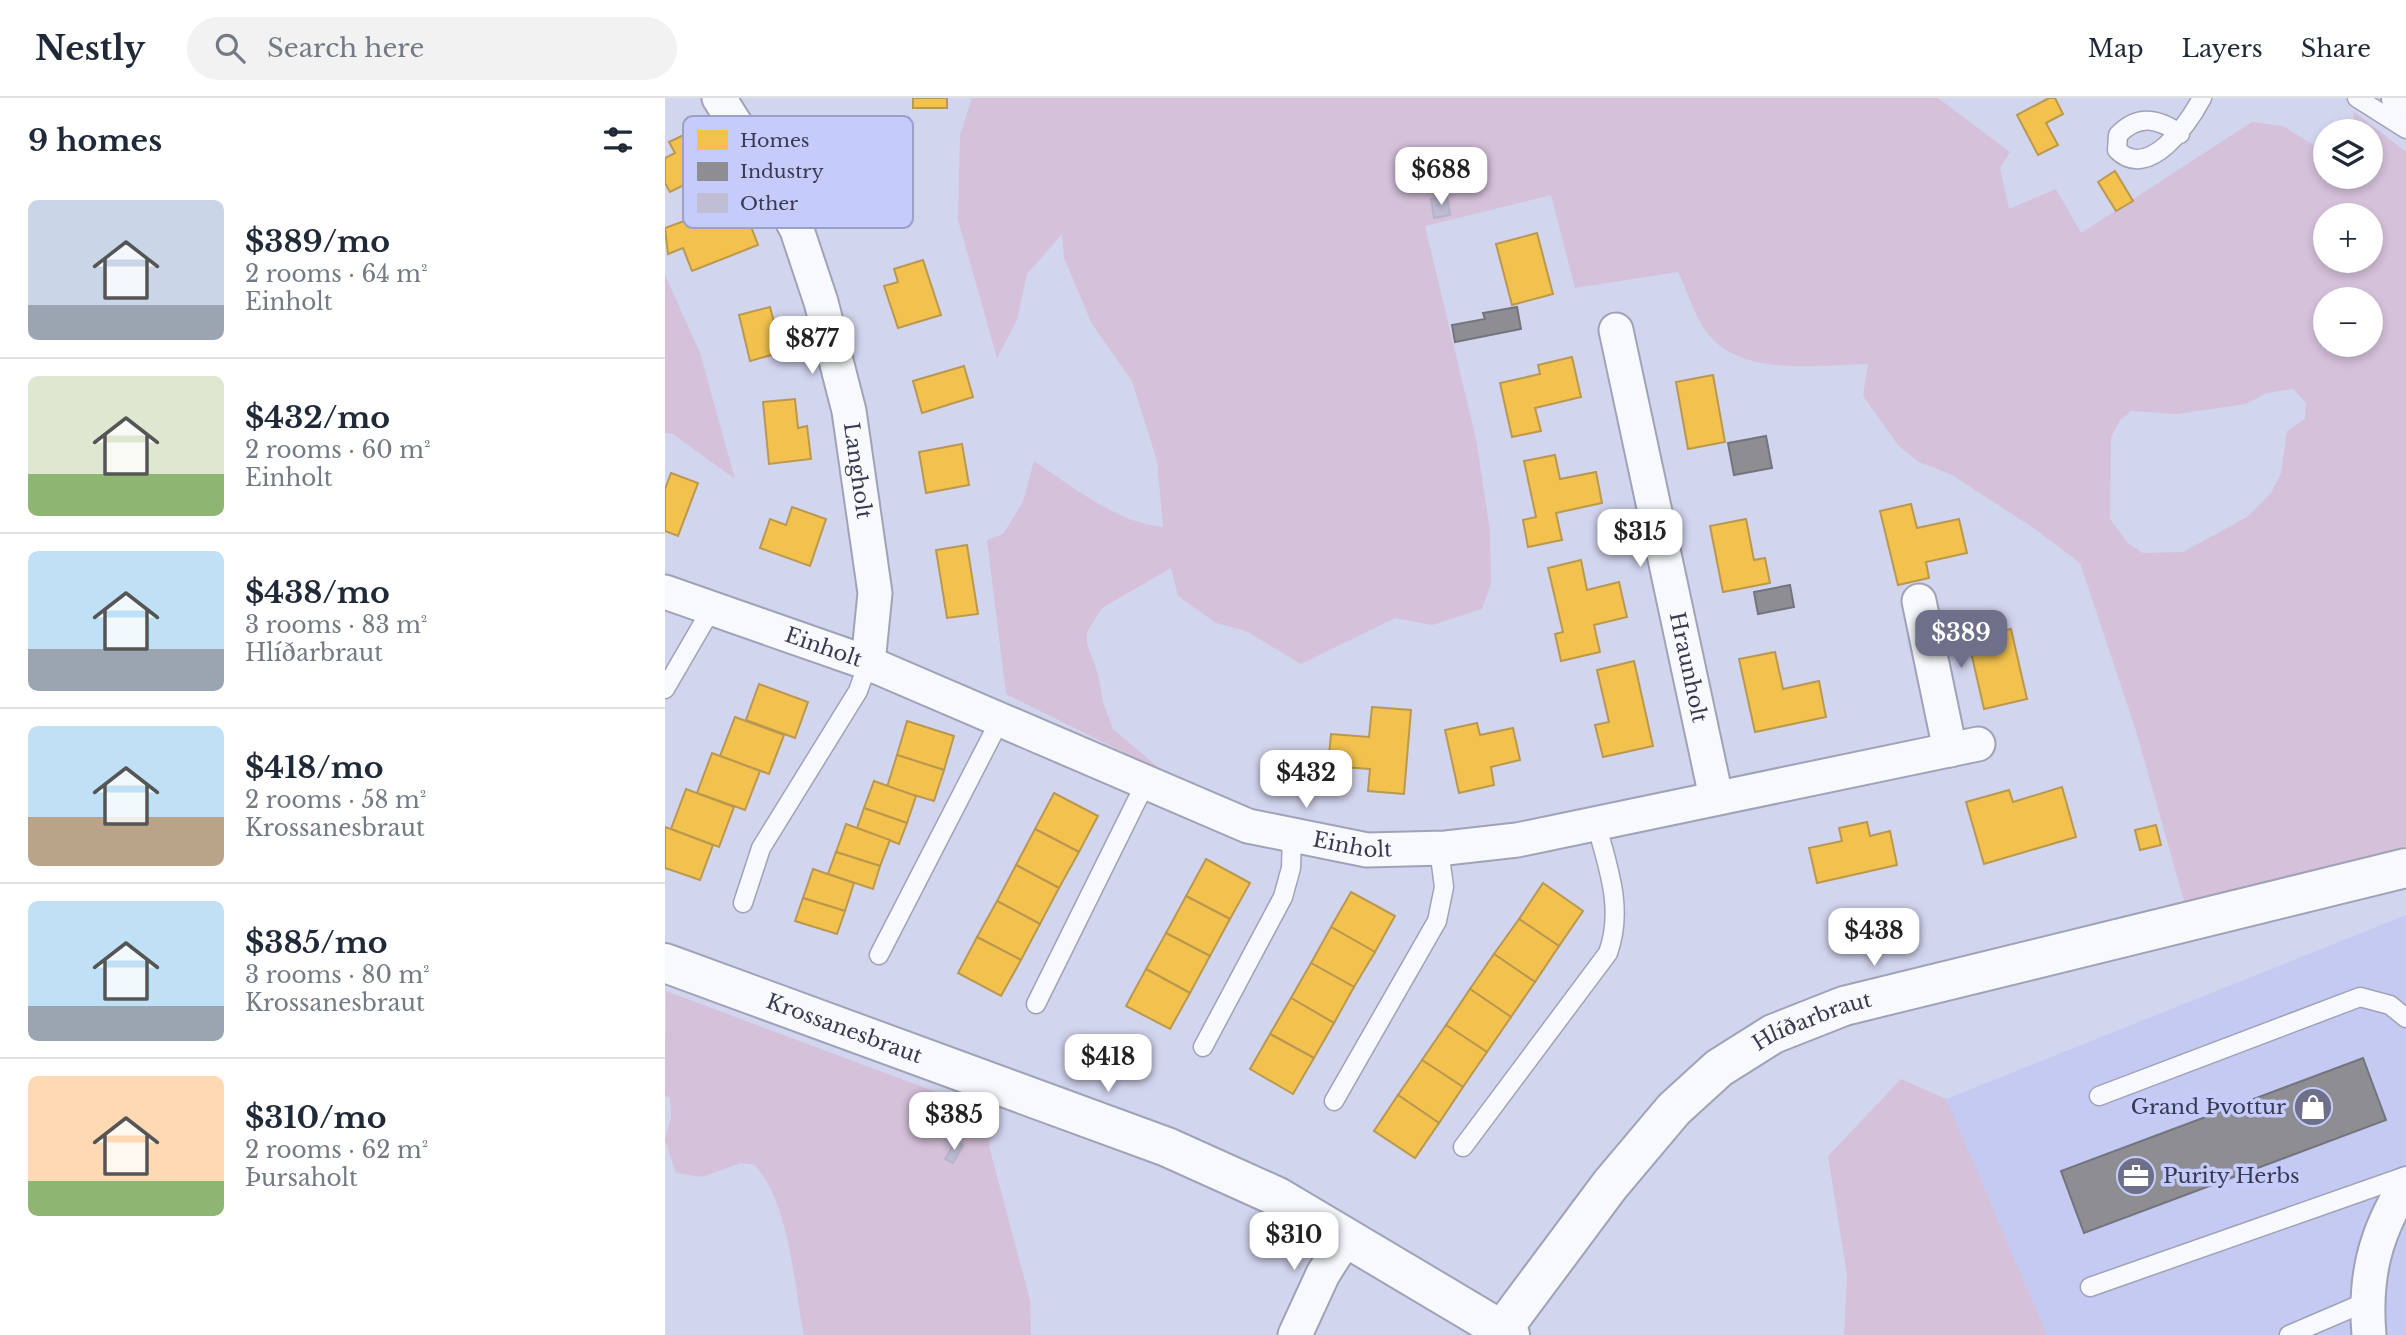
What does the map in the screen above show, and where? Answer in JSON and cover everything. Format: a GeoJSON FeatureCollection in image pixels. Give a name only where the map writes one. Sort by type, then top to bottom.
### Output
{"type":"FeatureCollection","features":[{"type":"Feature","properties":{"kind":"street","name":"Langholt"},"geometry":{"type":"LineString","coordinates":[[719,98],[730,116]]}},
{"type":"Feature","properties":{"kind":"street","name":"Langholt"},"geometry":{"type":"LineString","coordinates":[[796,228],[821,302],[849,411],[875,593],[868,663]]}},
{"type":"Feature","properties":{"kind":"street","name":"Hraunholt"},"geometry":{"type":"LineString","coordinates":[[1616,330],[1716,797]]}},
{"type":"Feature","properties":{"kind":"street","name":"Einholt"},"geometry":{"type":"LineString","coordinates":[[665,592],[868,663],[1248,826],[1367,850],[1439,849],[1517,840],[1964,747],[1919,601]]}},
{"type":"Feature","properties":{"kind":"street","name":"Hlíðarbraut"},"geometry":{"type":"LineString","coordinates":[[1506,1333],[1610,1185],[1674,1110],[1719,1068],[1773,1034],[1844,1006],[2406,868]]}},
{"type":"Feature","properties":{"kind":"street","name":"Krossanesbraut"},"geometry":{"type":"LineString","coordinates":[[665,963],[1167,1147],[1278,1197],[1506,1333]]}},
{"type":"Feature","properties":{"kind":"street"},"geometry":{"type":"LineString","coordinates":[[2369,1335],[2366,1302],[2369,1268],[2391,1209],[2406,1184]]}},
{"type":"Feature","properties":{"kind":"street"},"geometry":{"type":"LineString","coordinates":[[1295,1335],[1323,1274],[1346,1238]]}},
{"type":"Feature","properties":{"kind":"lane"},"geometry":{"type":"LineString","coordinates":[[2180,134],[2202,98]]}},
{"type":"Feature","properties":{"kind":"lane"},"geometry":{"type":"LineString","coordinates":[[2357,98],[2406,129]]}},
{"type":"Feature","properties":{"kind":"lane"},"geometry":{"type":"LineString","coordinates":[[665,689],[712,608]]}},
{"type":"Feature","properties":{"kind":"lane"},"geometry":{"type":"LineString","coordinates":[[743,903],[761,848],[801,779],[823,751],[858,691],[868,663]]}},
{"type":"Feature","properties":{"kind":"lane"},"geometry":{"type":"LineString","coordinates":[[879,955],[1000,720]]}},
{"type":"Feature","properties":{"kind":"lane"},"geometry":{"type":"LineString","coordinates":[[1036,1004],[1146,782]]}},
{"type":"Feature","properties":{"kind":"lane"},"geometry":{"type":"LineString","coordinates":[[1462,1147],[1608,953],[1615,936],[1614,889],[1596,823]]}},
{"type":"Feature","properties":{"kind":"lane"},"geometry":{"type":"LineString","coordinates":[[1203,1047],[1283,897],[1291,868],[1292,835]]}},
{"type":"Feature","properties":{"kind":"lane"},"geometry":{"type":"LineString","coordinates":[[1334,1101],[1437,921],[1444,887],[1439,849]]}},
{"type":"Feature","properties":{"kind":"lane"},"geometry":{"type":"LineString","coordinates":[[2099,1096],[2360,998],[2390,1005],[2406,1018]]}},
{"type":"Feature","properties":{"kind":"lane"},"geometry":{"type":"LineString","coordinates":[[2091,1287],[2406,1176]]}},
{"type":"Feature","properties":{"kind":"lane"},"geometry":{"type":"LineString","coordinates":[[2289,1335],[2366,1302]]}},
{"type":"Feature","properties":{"kind":"shaded area"},"geometry":{"type":"Polygon","coordinates":[[[972,98],[1938,98],[2010,152],[2000,168],[2009,209],[2056,189],[2081,233],[2252,122],[2283,126],[2313,145],[2313,189],[2383,189],[2383,134],[2406,152],[2406,846],[2273,883],[2184,901],[2136,731],[2080,563],[2035,529],[1952,475],[1917,461],[1898,445],[1863,396],[1868,364],[1783,366],[1741,357],[1724,348],[1704,329],[1678,272],[1575,288],[1551,195],[1425,226],[1476,439],[1490,531],[1491,583],[1482,609],[1432,625],[1395,618],[1301,664],[1246,631],[1216,623],[1178,596],[1171,568],[1102,608],[1087,632],[1087,644],[1113,729],[1165,773],[1006,694],[987,540],[1003,534],[1023,502],[1034,461],[1112,511],[1129,519],[1163,527],[1157,461],[1132,381],[1092,324],[1064,258],[1062,234],[1027,274],[1017,320],[997,358],[958,220],[960,135],[972,98]],[[2293,389],[2267,393],[2246,404],[2177,414],[2131,411],[2120,420],[2111,438],[2110,519],[2128,543],[2143,553],[2183,552],[2247,517],[2271,493],[2281,473],[2287,431],[2305,419],[2306,403],[2293,389]]]}},
{"type":"Feature","properties":{"kind":"shaded area"},"geometry":{"type":"Polygon","coordinates":[[[2353,111],[2363,119],[2354,119],[2353,111]]]}},
{"type":"Feature","properties":{"kind":"shaded area"},"geometry":{"type":"Polygon","coordinates":[[[665,275],[700,353],[735,479],[673,434],[665,433],[665,275]]]}},
{"type":"Feature","properties":{"kind":"shaded area"},"geometry":{"type":"Polygon","coordinates":[[[2406,915],[2406,1335],[2047,1335],[1946,1099],[2406,915]]]}},
{"type":"Feature","properties":{"kind":"shaded area"},"geometry":{"type":"Polygon","coordinates":[[[666,991],[995,1114],[989,1146],[1030,1300],[1031,1335],[804,1335],[783,1223],[767,1182],[755,1165],[741,1163],[702,1177],[676,1173],[665,1140],[671,1117],[670,1097],[665,1096],[666,991]]]}},
{"type":"Feature","properties":{"kind":"shaded area"},"geometry":{"type":"Polygon","coordinates":[[[1901,1079],[1946,1099],[2047,1335],[1844,1335],[1847,1275],[1828,1156],[1901,1079]]]}},
{"type":"Feature","properties":{"kind":"building: Homes"},"geometry":{"type":"Polygon","coordinates":[[[913,98],[947,98],[947,108],[913,108],[913,98]]]}},
{"type":"Feature","properties":{"kind":"building: Homes"},"geometry":{"type":"Polygon","coordinates":[[[2049,98],[2055,98],[2063,114],[2046,123],[2058,145],[2038,155],[2017,115],[2049,98]]]}},
{"type":"Feature","properties":{"kind":"building: Homes"},"geometry":{"type":"Polygon","coordinates":[[[683,135],[683,186],[670,192],[665,183],[665,158],[675,153],[669,142],[683,135]]]}},
{"type":"Feature","properties":{"kind":"building: Homes"},"geometry":{"type":"Polygon","coordinates":[[[2115,171],[2133,201],[2116,211],[2098,182],[2115,171]]]}},
{"type":"Feature","properties":{"kind":"building: Homes"},"geometry":{"type":"Polygon","coordinates":[[[683,221],[683,228],[752,228],[758,245],[692,271],[683,248],[668,254],[665,228],[683,221]]]}},
{"type":"Feature","properties":{"kind":"building: Homes"},"geometry":{"type":"Polygon","coordinates":[[[1537,233],[1553,294],[1512,305],[1496,244],[1537,233]]]}},
{"type":"Feature","properties":{"kind":"building: Homes"},"geometry":{"type":"Polygon","coordinates":[[[923,260],[941,315],[898,328],[884,286],[898,282],[894,269],[923,260]]]}},
{"type":"Feature","properties":{"kind":"building: Homes"},"geometry":{"type":"Polygon","coordinates":[[[770,307],[782,352],[750,361],[739,315],[770,307]]]}},
{"type":"Feature","properties":{"kind":"building: Homes"},"geometry":{"type":"Polygon","coordinates":[[[1572,357],[1581,397],[1535,408],[1541,431],[1512,437],[1500,383],[1540,374],[1538,365],[1572,357]]]}},
{"type":"Feature","properties":{"kind":"building: Homes"},"geometry":{"type":"Polygon","coordinates":[[[964,366],[973,397],[922,413],[913,381],[964,366]]]}},
{"type":"Feature","properties":{"kind":"building: Homes"},"geometry":{"type":"Polygon","coordinates":[[[1713,375],[1725,442],[1688,449],[1676,382],[1713,375]]]}},
{"type":"Feature","properties":{"kind":"building: Homes"},"geometry":{"type":"Polygon","coordinates":[[[795,399],[798,428],[807,426],[811,459],[769,464],[763,402],[795,399]]]}},
{"type":"Feature","properties":{"kind":"building: Homes"},"geometry":{"type":"Polygon","coordinates":[[[962,444],[969,485],[926,493],[919,452],[962,444]]]}},
{"type":"Feature","properties":{"kind":"building: Homes"},"geometry":{"type":"Polygon","coordinates":[[[1555,455],[1560,479],[1596,472],[1602,503],[1556,513],[1562,540],[1528,547],[1523,520],[1536,517],[1524,461],[1555,455]]]}},
{"type":"Feature","properties":{"kind":"building: Homes"},"geometry":{"type":"Polygon","coordinates":[[[671,473],[698,483],[678,536],[665,531],[665,489],[671,473]]]}},
{"type":"Feature","properties":{"kind":"building: Homes"},"geometry":{"type":"Polygon","coordinates":[[[1911,504],[1917,528],[1959,519],[1967,553],[1926,562],[1929,578],[1898,585],[1880,511],[1911,504]]]}},
{"type":"Feature","properties":{"kind":"building: Homes"},"geometry":{"type":"Polygon","coordinates":[[[792,507],[826,519],[810,566],[760,548],[770,519],[786,525],[792,507]]]}},
{"type":"Feature","properties":{"kind":"building: Homes"},"geometry":{"type":"Polygon","coordinates":[[[1746,519],[1754,560],[1765,558],[1770,583],[1723,592],[1710,526],[1746,519]]]}},
{"type":"Feature","properties":{"kind":"building: Homes"},"geometry":{"type":"Polygon","coordinates":[[[967,545],[978,614],[947,618],[936,550],[967,545]]]}},
{"type":"Feature","properties":{"kind":"building: Homes"},"geometry":{"type":"Polygon","coordinates":[[[1581,560],[1587,590],[1619,582],[1627,617],[1594,625],[1600,652],[1561,661],[1555,634],[1563,632],[1548,568],[1581,560]]]}},
{"type":"Feature","properties":{"kind":"building: Homes"},"geometry":{"type":"Polygon","coordinates":[[[2011,629],[2027,699],[1984,709],[1968,639],[2011,629]]]}},
{"type":"Feature","properties":{"kind":"building: Homes"},"geometry":{"type":"Polygon","coordinates":[[[1775,652],[1783,689],[1819,681],[1826,717],[1755,732],[1739,659],[1775,652]]]}},
{"type":"Feature","properties":{"kind":"building: Homes"},"geometry":{"type":"Polygon","coordinates":[[[1634,661],[1653,746],[1603,757],[1595,725],[1609,722],[1597,670],[1634,661]]]}},
{"type":"Feature","properties":{"kind":"building: Homes"},"geometry":{"type":"Polygon","coordinates":[[[759,684],[808,702],[795,738],[746,720],[759,684]]]}},
{"type":"Feature","properties":{"kind":"building: Homes"},"geometry":{"type":"Polygon","coordinates":[[[1372,707],[1411,710],[1404,794],[1368,791],[1370,769],[1328,766],[1331,734],[1369,737],[1372,707]]]}},
{"type":"Feature","properties":{"kind":"building: Homes"},"geometry":{"type":"Polygon","coordinates":[[[735,717],[784,735],[769,774],[720,756],[735,717]]]}},
{"type":"Feature","properties":{"kind":"building: Homes"},"geometry":{"type":"Polygon","coordinates":[[[907,721],[954,736],[944,770],[897,755],[907,721]]]}},
{"type":"Feature","properties":{"kind":"building: Homes"},"geometry":{"type":"Polygon","coordinates":[[[1477,723],[1480,735],[1513,728],[1520,760],[1491,767],[1494,785],[1459,793],[1445,730],[1477,723]]]}},
{"type":"Feature","properties":{"kind":"building: Homes"},"geometry":{"type":"Polygon","coordinates":[[[712,753],[760,771],[745,810],[697,793],[712,753]]]}},
{"type":"Feature","properties":{"kind":"building: Homes"},"geometry":{"type":"Polygon","coordinates":[[[897,755],[944,770],[934,801],[887,787],[897,755]]]}},
{"type":"Feature","properties":{"kind":"building: Homes"},"geometry":{"type":"Polygon","coordinates":[[[874,781],[916,796],[907,823],[864,808],[874,781]]]}},
{"type":"Feature","properties":{"kind":"building: Homes"},"geometry":{"type":"Polygon","coordinates":[[[2062,787],[2076,837],[1984,864],[1966,802],[2009,790],[2013,802],[2062,787]]]}},
{"type":"Feature","properties":{"kind":"building: Homes"},"geometry":{"type":"Polygon","coordinates":[[[686,789],[734,807],[719,847],[671,829],[686,789]]]}},
{"type":"Feature","properties":{"kind":"building: Homes"},"geometry":{"type":"Polygon","coordinates":[[[1054,793],[1098,816],[1079,852],[1035,829],[1054,793]]]}},
{"type":"Feature","properties":{"kind":"building: Homes"},"geometry":{"type":"Polygon","coordinates":[[[864,808],[907,823],[899,844],[857,828],[864,808]]]}},
{"type":"Feature","properties":{"kind":"building: Homes"},"geometry":{"type":"Polygon","coordinates":[[[1867,822],[1870,836],[1890,831],[1897,865],[1817,883],[1809,848],[1842,841],[1839,828],[1867,822]]]}},
{"type":"Feature","properties":{"kind":"building: Homes"},"geometry":{"type":"Polygon","coordinates":[[[846,824],[890,840],[880,866],[836,852],[846,824]]]}},
{"type":"Feature","properties":{"kind":"building: Homes"},"geometry":{"type":"Polygon","coordinates":[[[2156,825],[2161,845],[2140,850],[2135,830],[2156,825]]]}},
{"type":"Feature","properties":{"kind":"building: Homes"},"geometry":{"type":"Polygon","coordinates":[[[665,827],[713,845],[700,880],[665,868],[665,827]]]}},
{"type":"Feature","properties":{"kind":"building: Homes"},"geometry":{"type":"Polygon","coordinates":[[[1035,829],[1079,852],[1059,888],[1016,865],[1035,829]]]}},
{"type":"Feature","properties":{"kind":"building: Homes"},"geometry":{"type":"Polygon","coordinates":[[[836,852],[880,866],[873,889],[828,874],[836,852]]]}},
{"type":"Feature","properties":{"kind":"building: Homes"},"geometry":{"type":"Polygon","coordinates":[[[1206,859],[1250,883],[1230,919],[1186,896],[1206,859]]]}},
{"type":"Feature","properties":{"kind":"building: Homes"},"geometry":{"type":"Polygon","coordinates":[[[1016,865],[1059,888],[1040,924],[997,901],[1016,865]]]}},
{"type":"Feature","properties":{"kind":"building: Homes"},"geometry":{"type":"Polygon","coordinates":[[[813,869],[854,883],[845,911],[803,898],[813,869]]]}},
{"type":"Feature","properties":{"kind":"building: Homes"},"geometry":{"type":"Polygon","coordinates":[[[1543,883],[1583,911],[1559,946],[1519,919],[1543,883]]]}},
{"type":"Feature","properties":{"kind":"building: Homes"},"geometry":{"type":"Polygon","coordinates":[[[1351,892],[1395,916],[1375,952],[1331,927],[1351,892]]]}},
{"type":"Feature","properties":{"kind":"building: Homes"},"geometry":{"type":"Polygon","coordinates":[[[1186,896],[1230,919],[1210,956],[1166,933],[1186,896]]]}},
{"type":"Feature","properties":{"kind":"building: Homes"},"geometry":{"type":"Polygon","coordinates":[[[803,898],[845,911],[837,934],[795,921],[803,898]]]}},
{"type":"Feature","properties":{"kind":"building: Homes"},"geometry":{"type":"Polygon","coordinates":[[[997,901],[1040,924],[1021,960],[977,937],[997,901]]]}},
{"type":"Feature","properties":{"kind":"building: Homes"},"geometry":{"type":"Polygon","coordinates":[[[1519,919],[1559,946],[1535,982],[1494,954],[1519,919]]]}},
{"type":"Feature","properties":{"kind":"building: Homes"},"geometry":{"type":"Polygon","coordinates":[[[1331,927],[1375,952],[1354,987],[1311,963],[1331,927]]]}},
{"type":"Feature","properties":{"kind":"building: Homes"},"geometry":{"type":"Polygon","coordinates":[[[1166,933],[1210,956],[1190,993],[1146,969],[1166,933]]]}},
{"type":"Feature","properties":{"kind":"building: Homes"},"geometry":{"type":"Polygon","coordinates":[[[977,937],[1021,960],[1001,996],[958,973],[977,937]]]}},
{"type":"Feature","properties":{"kind":"building: Homes"},"geometry":{"type":"Polygon","coordinates":[[[1494,954],[1535,982],[1511,1017],[1470,989],[1494,954]]]}},
{"type":"Feature","properties":{"kind":"building: Homes"},"geometry":{"type":"Polygon","coordinates":[[[1311,963],[1354,987],[1334,1023],[1291,998],[1311,963]]]}},
{"type":"Feature","properties":{"kind":"building: Homes"},"geometry":{"type":"Polygon","coordinates":[[[1146,969],[1190,993],[1170,1029],[1126,1006],[1146,969]]]}},
{"type":"Feature","properties":{"kind":"building: Homes"},"geometry":{"type":"Polygon","coordinates":[[[1470,989],[1511,1017],[1487,1052],[1446,1025],[1470,989]]]}},
{"type":"Feature","properties":{"kind":"building: Homes"},"geometry":{"type":"Polygon","coordinates":[[[1291,998],[1334,1023],[1314,1058],[1270,1034],[1291,998]]]}},
{"type":"Feature","properties":{"kind":"building: Homes"},"geometry":{"type":"Polygon","coordinates":[[[1446,1025],[1487,1052],[1463,1087],[1422,1060],[1446,1025]]]}},
{"type":"Feature","properties":{"kind":"building: Homes"},"geometry":{"type":"Polygon","coordinates":[[[1270,1034],[1314,1058],[1293,1094],[1250,1069],[1270,1034]]]}},
{"type":"Feature","properties":{"kind":"building: Homes"},"geometry":{"type":"Polygon","coordinates":[[[1422,1060],[1463,1087],[1439,1123],[1398,1095],[1422,1060]]]}},
{"type":"Feature","properties":{"kind":"building: Homes"},"geometry":{"type":"Polygon","coordinates":[[[1398,1095],[1439,1123],[1415,1158],[1374,1131],[1398,1095]]]}},
{"type":"Feature","properties":{"kind":"building: Industry"},"geometry":{"type":"Polygon","coordinates":[[[1517,307],[1521,329],[1455,342],[1452,325],[1485,319],[1483,313],[1517,307]]]}},
{"type":"Feature","properties":{"kind":"building: Industry"},"geometry":{"type":"Polygon","coordinates":[[[1766,436],[1772,468],[1734,475],[1728,443],[1766,436]]]}},
{"type":"Feature","properties":{"kind":"building: Industry"},"geometry":{"type":"Polygon","coordinates":[[[1790,585],[1794,607],[1758,614],[1754,592],[1790,585]]]}},
{"type":"Feature","properties":{"kind":"building: Industry"},"geometry":{"type":"Polygon","coordinates":[[[2363,1058],[2386,1120],[2084,1233],[2061,1171],[2363,1058]]]}},
{"type":"Feature","properties":{"kind":"building: Other"},"geometry":{"type":"Polygon","coordinates":[[[1447,196],[1450,215],[1434,218],[1431,199],[1447,196]]]}},
{"type":"Feature","properties":{"kind":"building: Other"},"geometry":{"type":"Polygon","coordinates":[[[956,1141],[963,1145],[953,1163],[945,1159],[956,1141]]]}},
{"type":"Feature","properties":{"kind":"place","name":"Grand Þvottur"},"geometry":{"type":"Point","coordinates":[2313,1107]}},
{"type":"Feature","properties":{"kind":"place","name":"Purity Herbs"},"geometry":{"type":"Point","coordinates":[2136,1176]}}]}
